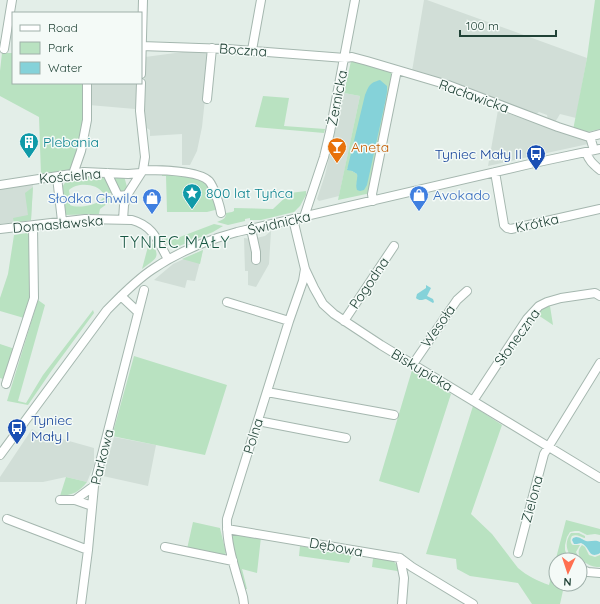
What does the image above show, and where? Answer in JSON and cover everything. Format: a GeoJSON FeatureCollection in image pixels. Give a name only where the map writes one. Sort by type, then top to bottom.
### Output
{"type":"FeatureCollection","features":[{"type":"Feature","properties":{"kind":"street"},"geometry":{"type":"LineString","coordinates":[[2,49],[12,0]]}},
{"type":"Feature","properties":{"kind":"street"},"geometry":{"type":"LineString","coordinates":[[142,23],[143,0]]}},
{"type":"Feature","properties":{"kind":"street"},"geometry":{"type":"LineString","coordinates":[[252,50],[261,0]]}},
{"type":"Feature","properties":{"kind":"street","name":"Żernicka"},"geometry":{"type":"LineString","coordinates":[[304,217],[327,145],[355,0]]}},
{"type":"Feature","properties":{"kind":"street","name":"Boczna"},"geometry":{"type":"LineString","coordinates":[[142,46],[252,50],[344,58]]}},
{"type":"Feature","properties":{"kind":"street"},"geometry":{"type":"LineString","coordinates":[[207,99],[212,48]]}},
{"type":"Feature","properties":{"kind":"street","name":"Racławicka"},"geometry":{"type":"LineString","coordinates":[[344,58],[352,57],[448,85],[558,127],[589,137]]}},
{"type":"Feature","properties":{"kind":"street"},"geometry":{"type":"LineString","coordinates":[[373,201],[372,194],[397,70]]}},
{"type":"Feature","properties":{"kind":"street"},"geometry":{"type":"LineString","coordinates":[[73,174],[81,151],[87,120],[87,84]]}},
{"type":"Feature","properties":{"kind":"street"},"geometry":{"type":"LineString","coordinates":[[123,220],[124,205],[127,196],[142,171],[145,157],[140,112],[141,84]]}},
{"type":"Feature","properties":{"kind":"street"},"geometry":{"type":"LineString","coordinates":[[600,134],[589,137],[593,150],[588,158],[600,170]]}},
{"type":"Feature","properties":{"kind":"street","name":"Świdnicka"},"geometry":{"type":"LineString","coordinates":[[0,455],[107,310],[152,270],[168,259],[218,237],[593,150]]}},
{"type":"Feature","properties":{"kind":"street"},"geometry":{"type":"LineString","coordinates":[[142,171],[175,171],[189,173],[209,181],[222,213]]}},
{"type":"Feature","properties":{"kind":"street","name":"Kościelna"},"geometry":{"type":"LineString","coordinates":[[0,185],[84,172],[128,174],[142,171]]}},
{"type":"Feature","properties":{"kind":"street","name":"Krótka"},"geometry":{"type":"LineString","coordinates":[[495,172],[504,225],[507,228],[511,229],[600,209]]}},
{"type":"Feature","properties":{"kind":"street"},"geometry":{"type":"LineString","coordinates":[[107,173],[118,196],[127,196]]}},
{"type":"Feature","properties":{"kind":"street"},"geometry":{"type":"LineString","coordinates":[[57,177],[62,221]]}},
{"type":"Feature","properties":{"kind":"street","name":"Domasławska"},"geometry":{"type":"LineString","coordinates":[[0,229],[85,219],[132,220],[139,222],[148,228],[168,259]]}},
{"type":"Feature","properties":{"kind":"street","name":"Biskupicka"},"geometry":{"type":"LineString","coordinates":[[293,219],[305,269],[323,304],[334,314],[381,345],[600,478]]}},
{"type":"Feature","properties":{"kind":"street"},"geometry":{"type":"LineString","coordinates":[[6,384],[34,298],[33,226]]}},
{"type":"Feature","properties":{"kind":"street"},"geometry":{"type":"LineString","coordinates":[[251,229],[256,252],[256,260]]}},
{"type":"Feature","properties":{"kind":"street","name":"Pogodna"},"geometry":{"type":"LineString","coordinates":[[344,321],[394,246]]}},
{"type":"Feature","properties":{"kind":"street","name":"Polna"},"geometry":{"type":"LineString","coordinates":[[244,604],[232,561],[227,519],[303,281],[305,269]]}},
{"type":"Feature","properties":{"kind":"street","name":"Parkowa"},"geometry":{"type":"LineString","coordinates":[[81,604],[94,486],[144,290]]}},
{"type":"Feature","properties":{"kind":"street","name":"Wesoła"},"geometry":{"type":"LineString","coordinates":[[413,364],[457,300],[467,291]]}},
{"type":"Feature","properties":{"kind":"street","name":"Słoneczna"},"geometry":{"type":"LineString","coordinates":[[474,401],[527,319],[539,306],[561,298],[596,293],[600,296]]}},
{"type":"Feature","properties":{"kind":"street"},"geometry":{"type":"LineString","coordinates":[[121,296],[138,312]]}},
{"type":"Feature","properties":{"kind":"street"},"geometry":{"type":"LineString","coordinates":[[227,302],[289,321]]}},
{"type":"Feature","properties":{"kind":"street","name":"Zielona"},"geometry":{"type":"LineString","coordinates":[[518,553],[544,454],[600,363]]}},
{"type":"Feature","properties":{"kind":"street"},"geometry":{"type":"LineString","coordinates":[[267,392],[394,415]]}},
{"type":"Feature","properties":{"kind":"street"},"geometry":{"type":"LineString","coordinates":[[258,422],[346,438]]}},
{"type":"Feature","properties":{"kind":"street"},"geometry":{"type":"LineString","coordinates":[[74,500],[94,486]]}},
{"type":"Feature","properties":{"kind":"street"},"geometry":{"type":"LineString","coordinates":[[60,500],[74,500],[92,506]]}},
{"type":"Feature","properties":{"kind":"street"},"geometry":{"type":"LineString","coordinates":[[8,519],[88,550]]}},
{"type":"Feature","properties":{"kind":"street","name":"Dębowa"},"geometry":{"type":"LineString","coordinates":[[227,529],[400,558]]}},
{"type":"Feature","properties":{"kind":"street"},"geometry":{"type":"LineString","coordinates":[[165,547],[232,561]]}},
{"type":"Feature","properties":{"kind":"street"},"geometry":{"type":"LineString","coordinates":[[400,558],[404,578],[402,604]]}},
{"type":"Feature","properties":{"kind":"street"},"geometry":{"type":"LineString","coordinates":[[400,558],[412,567],[473,604]]}},
{"type":"Feature","properties":{"kind":"street"},"geometry":{"type":"LineString","coordinates":[[588,572],[600,574]]}},
{"type":"Feature","properties":{"kind":"shaded area"},"geometry":{"type":"Polygon","coordinates":[[[424,0],[587,58],[576,118],[560,114],[554,123],[548,120],[547,115],[539,112],[535,115],[412,71],[424,0]]]}},
{"type":"Feature","properties":{"kind":"shaded area"},"geometry":{"type":"Polygon","coordinates":[[[183,52],[210,52],[202,127],[197,151],[190,165],[182,165],[182,134],[150,136],[150,130],[145,127],[145,57],[183,52]]]}},
{"type":"Feature","properties":{"kind":"shaded area"},"geometry":{"type":"Polygon","coordinates":[[[90,84],[138,84],[135,109],[89,105],[90,84]]]}},
{"type":"Feature","properties":{"kind":"shaded area"},"geometry":{"type":"Polygon","coordinates":[[[344,93],[360,96],[339,196],[319,201],[317,199],[325,175],[344,93]]]}},
{"type":"Feature","properties":{"kind":"shaded area"},"geometry":{"type":"Polygon","coordinates":[[[498,110],[587,141],[588,144],[488,166],[498,110]]]}},
{"type":"Feature","properties":{"kind":"shaded area"},"geometry":{"type":"Polygon","coordinates":[[[33,183],[31,220],[0,224],[0,188],[33,183]]]}},
{"type":"Feature","properties":{"kind":"shaded area"},"geometry":{"type":"Polygon","coordinates":[[[271,231],[269,264],[256,287],[248,285],[248,271],[245,271],[244,238],[252,239],[265,236],[271,231]]]}},
{"type":"Feature","properties":{"kind":"shaded area"},"geometry":{"type":"Polygon","coordinates":[[[203,250],[195,281],[187,280],[185,288],[154,280],[173,264],[203,250]]]}},
{"type":"Feature","properties":{"kind":"shaded area"},"geometry":{"type":"Polygon","coordinates":[[[32,429],[37,432],[94,448],[94,465],[87,482],[66,477],[43,482],[0,482],[0,477],[32,429]]]}},
{"type":"Feature","properties":{"kind":"shaded area"},"geometry":{"type":"Polygon","coordinates":[[[114,437],[156,445],[148,486],[103,476],[114,437]]]}},
{"type":"Feature","properties":{"kind":"green space"},"geometry":{"type":"Polygon","coordinates":[[[595,0],[600,0],[600,129],[583,133],[573,130],[587,58],[595,0]]]}},
{"type":"Feature","properties":{"kind":"green space"},"geometry":{"type":"Polygon","coordinates":[[[2,53],[12,53],[12,84],[84,84],[83,120],[78,149],[70,171],[41,175],[39,117],[0,96],[2,53]]]}},
{"type":"Feature","properties":{"kind":"green space"},"geometry":{"type":"Polygon","coordinates":[[[351,61],[391,71],[392,76],[371,193],[338,200],[360,96],[344,93],[351,61]],[[385,103],[347,169],[357,174],[358,178],[356,186],[385,103]]]}},
{"type":"Feature","properties":{"kind":"green space"},"geometry":{"type":"Polygon","coordinates":[[[263,96],[289,98],[284,126],[325,129],[324,133],[255,127],[263,96]]]}},
{"type":"Feature","properties":{"kind":"green space"},"geometry":{"type":"Polygon","coordinates":[[[162,171],[199,178],[208,185],[219,209],[207,212],[167,212],[166,176],[162,176],[162,171]]]}},
{"type":"Feature","properties":{"kind":"green space"},"geometry":{"type":"Polygon","coordinates":[[[79,175],[101,176],[109,182],[112,193],[103,193],[96,187],[82,185],[73,187],[69,190],[69,197],[61,197],[62,188],[66,182],[79,175]]]}},
{"type":"Feature","properties":{"kind":"green space"},"geometry":{"type":"Polygon","coordinates":[[[124,176],[127,187],[121,194],[114,177],[124,176]]]}},
{"type":"Feature","properties":{"kind":"green space"},"geometry":{"type":"Polygon","coordinates":[[[33,187],[31,220],[14,223],[13,218],[28,215],[25,193],[33,187]]]}},
{"type":"Feature","properties":{"kind":"green space"},"geometry":{"type":"Polygon","coordinates":[[[306,191],[306,195],[300,206],[294,212],[261,220],[250,220],[250,218],[245,219],[245,221],[228,225],[217,222],[224,218],[226,213],[234,211],[234,208],[273,209],[290,193],[306,191]]]}},
{"type":"Feature","properties":{"kind":"green space"},"geometry":{"type":"Polygon","coordinates":[[[69,198],[70,205],[78,207],[97,203],[103,198],[111,198],[111,201],[100,209],[99,214],[65,215],[61,199],[69,198]]]}},
{"type":"Feature","properties":{"kind":"green space"},"geometry":{"type":"Polygon","coordinates":[[[214,224],[223,226],[213,232],[177,247],[168,245],[163,238],[165,237],[172,240],[214,224]]]}},
{"type":"Feature","properties":{"kind":"green space"},"geometry":{"type":"Polygon","coordinates":[[[27,233],[31,237],[31,299],[24,318],[0,311],[0,298],[8,274],[14,235],[27,233]]]}},
{"type":"Feature","properties":{"kind":"green space"},"geometry":{"type":"Polygon","coordinates":[[[150,239],[157,254],[152,262],[142,269],[150,239]]]}},
{"type":"Feature","properties":{"kind":"green space"},"geometry":{"type":"Polygon","coordinates":[[[203,250],[200,264],[182,259],[203,250]]]}},
{"type":"Feature","properties":{"kind":"green space"},"geometry":{"type":"Polygon","coordinates":[[[38,300],[45,305],[18,401],[26,403],[43,375],[93,310],[94,313],[28,405],[7,401],[38,300]]]}},
{"type":"Feature","properties":{"kind":"green space"},"geometry":{"type":"Polygon","coordinates":[[[550,306],[553,325],[538,315],[540,311],[550,306]]]}},
{"type":"Feature","properties":{"kind":"green space"},"geometry":{"type":"Polygon","coordinates":[[[0,344],[15,349],[7,374],[4,375],[3,379],[0,378],[0,344]]]}},
{"type":"Feature","properties":{"kind":"green space"},"geometry":{"type":"Polygon","coordinates":[[[134,356],[227,385],[205,455],[112,436],[134,356]]]}},
{"type":"Feature","properties":{"kind":"green space"},"geometry":{"type":"Polygon","coordinates":[[[412,370],[451,394],[419,493],[379,481],[412,370]]]}},
{"type":"Feature","properties":{"kind":"green space"},"geometry":{"type":"Polygon","coordinates":[[[473,406],[502,425],[471,514],[492,534],[518,568],[533,578],[548,585],[548,592],[563,592],[560,604],[532,604],[518,583],[470,576],[457,569],[456,559],[426,554],[473,406]]]}},
{"type":"Feature","properties":{"kind":"green space"},"geometry":{"type":"Polygon","coordinates":[[[66,477],[87,482],[75,492],[69,495],[60,496],[66,477]]]}},
{"type":"Feature","properties":{"kind":"green space"},"geometry":{"type":"Polygon","coordinates":[[[566,520],[600,529],[600,535],[587,535],[579,531],[570,532],[567,537],[566,552],[558,552],[566,520]]]}},
{"type":"Feature","properties":{"kind":"green space"},"geometry":{"type":"Polygon","coordinates":[[[193,522],[220,528],[226,553],[223,556],[187,549],[193,522]]]}},
{"type":"Feature","properties":{"kind":"green space"},"geometry":{"type":"Polygon","coordinates":[[[231,532],[261,537],[257,573],[242,569],[247,589],[245,589],[234,551],[231,532]]]}},
{"type":"Feature","properties":{"kind":"green space"},"geometry":{"type":"Polygon","coordinates":[[[571,533],[579,533],[585,536],[584,538],[574,535],[572,536],[571,542],[573,545],[580,545],[576,552],[568,552],[567,540],[571,533]]]}},
{"type":"Feature","properties":{"kind":"green space"},"geometry":{"type":"Polygon","coordinates":[[[582,545],[588,552],[579,552],[582,545]]]}},
{"type":"Feature","properties":{"kind":"green space"},"geometry":{"type":"Polygon","coordinates":[[[300,546],[352,555],[349,563],[299,556],[300,546]]]}},
{"type":"Feature","properties":{"kind":"green space"},"geometry":{"type":"Polygon","coordinates":[[[588,553],[589,555],[595,557],[600,555],[600,567],[589,565],[588,553]]]}},
{"type":"Feature","properties":{"kind":"green space"},"geometry":{"type":"Polygon","coordinates":[[[374,557],[391,560],[396,564],[400,573],[397,571],[372,567],[374,557]]]}},
{"type":"Feature","properties":{"kind":"water"},"geometry":{"type":"Polygon","coordinates":[[[380,80],[387,86],[387,92],[367,185],[364,190],[360,191],[356,188],[357,174],[347,170],[367,89],[374,82],[380,80]]]}},
{"type":"Feature","properties":{"kind":"water"},"geometry":{"type":"Polygon","coordinates":[[[426,285],[431,288],[427,296],[433,299],[433,303],[426,299],[419,300],[416,298],[417,294],[426,288],[426,285]]]}},
{"type":"Feature","properties":{"kind":"water"},"geometry":{"type":"Polygon","coordinates":[[[576,537],[586,541],[600,542],[600,553],[593,555],[581,543],[574,544],[572,540],[576,537]]]}},
{"type":"Feature","properties":{"kind":"place","name":"Plebania"},"geometry":{"type":"Point","coordinates":[29,159]}},
{"type":"Feature","properties":{"kind":"place","name":"Aneta"},"geometry":{"type":"Point","coordinates":[337,164]}},
{"type":"Feature","properties":{"kind":"place","name":"Tyniec Mały II"},"geometry":{"type":"Point","coordinates":[536,171]}},
{"type":"Feature","properties":{"kind":"place","name":"800 lat Tyńca"},"geometry":{"type":"Point","coordinates":[192,210]}},
{"type":"Feature","properties":{"kind":"place","name":"Avokado"},"geometry":{"type":"Point","coordinates":[419,212]}},
{"type":"Feature","properties":{"kind":"place","name":"Słodka Chwila"},"geometry":{"type":"Point","coordinates":[152,215]}},
{"type":"Feature","properties":{"kind":"place","name":"Tyniec Mały I"},"geometry":{"type":"Point","coordinates":[17,445]}},
{"type":"Feature","properties":{"kind":"district","name":"TYNIEC MAŁY"},"geometry":{"type":"Point","coordinates":[175,242]}}]}
